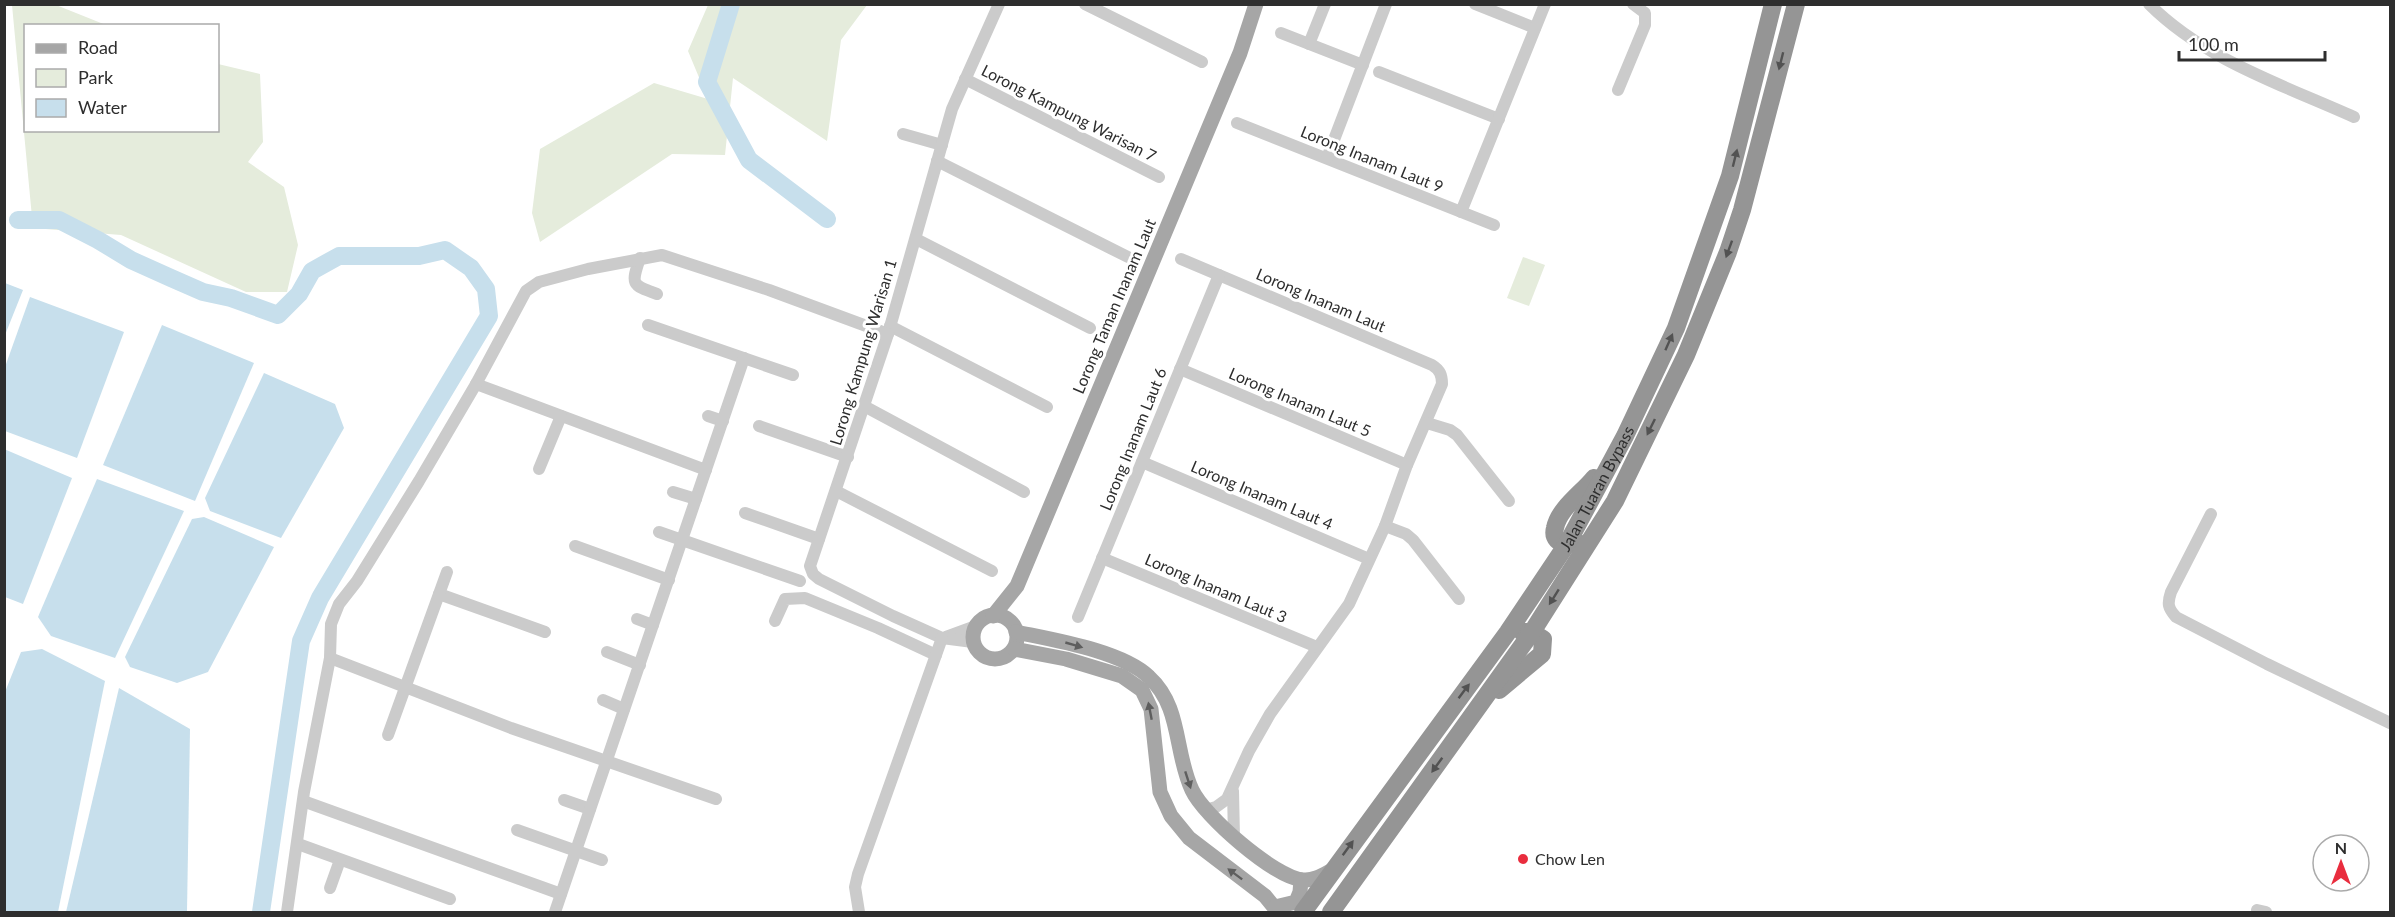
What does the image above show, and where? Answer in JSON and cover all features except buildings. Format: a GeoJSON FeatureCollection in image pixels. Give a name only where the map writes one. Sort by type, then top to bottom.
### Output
{"type":"FeatureCollection","features":[{"type":"Feature","properties":{"kind":"highway","name":"Jalan Tuaran Bypass"},"geometry":{"type":"LineString","coordinates":[[1615,501],[1576,542],[1568,544],[1556,540],[1554,532],[1562,514],[1587,487],[1625,436],[1676,328],[1730,176],[1773,4]]}},
{"type":"Feature","properties":{"kind":"highway","name":"Jalan Tuaran Bypass"},"geometry":{"type":"LineString","coordinates":[[1532,632],[1615,501],[1686,355],[1728,252],[1742,210],[1796,4]]}},
{"type":"Feature","properties":{"kind":"highway","name":"Jalan Tuaran Bypass"},"geometry":{"type":"LineString","coordinates":[[1303,912],[1508,632],[1568,544]]}},
{"type":"Feature","properties":{"kind":"highway"},"geometry":{"type":"LineString","coordinates":[[1331,912],[1483,703],[1542,654],[1543,639],[1532,632],[1508,632]]}},
{"type":"Feature","properties":{"kind":"main road","name":"Lorong Taman Inanam Laut"},"geometry":{"type":"LineString","coordinates":[[993,616],[1017,586],[1236,63],[1256,4]]}},
{"type":"Feature","properties":{"kind":"main road"},"geometry":{"type":"LineString","coordinates":[[1014,649],[1013,627],[1017,586]]}},
{"type":"Feature","properties":{"kind":"main road"},"geometry":{"type":"LineString","coordinates":[[1301,880],[1296,902],[1276,910],[1265,896],[1188,838],[1171,816],[1160,792],[1151,709],[1142,690],[1122,676],[1066,659],[1014,649],[1004,657],[991,659],[980,653],[973,642],[976,626],[981,621],[999,616],[1013,627],[1112,656],[1130,663],[1149,676],[1167,699],[1191,788],[1205,810],[1234,838],[1278,869],[1301,880],[1317,878],[1332,870]]}},
{"type":"Feature","properties":{"kind":"street","name":"Lorong Kampung Warisan 1"},"geometry":{"type":"LineString","coordinates":[[973,642],[942,638],[884,612],[813,574],[810,561],[848,457],[889,330],[942,145],[965,79],[999,4]]}},
{"type":"Feature","properties":{"kind":"street"},"geometry":{"type":"LineString","coordinates":[[1085,4],[1202,62]]}},
{"type":"Feature","properties":{"kind":"street"},"geometry":{"type":"LineString","coordinates":[[1309,44],[1325,4]]}},
{"type":"Feature","properties":{"kind":"street"},"geometry":{"type":"LineString","coordinates":[[1327,158],[1386,4]]}},
{"type":"Feature","properties":{"kind":"street"},"geometry":{"type":"LineString","coordinates":[[1475,4],[1535,28]]}},
{"type":"Feature","properties":{"kind":"street"},"geometry":{"type":"LineString","coordinates":[[1461,212],[1545,4]]}},
{"type":"Feature","properties":{"kind":"street"},"geometry":{"type":"LineString","coordinates":[[1618,90],[1645,25],[1645,13],[1633,4]]}},
{"type":"Feature","properties":{"kind":"street"},"geometry":{"type":"LineString","coordinates":[[2149,4],[2165,20],[2196,44],[2222,58],[2354,117]]}},
{"type":"Feature","properties":{"kind":"street"},"geometry":{"type":"LineString","coordinates":[[1281,33],[1363,65]]}},
{"type":"Feature","properties":{"kind":"street"},"geometry":{"type":"LineString","coordinates":[[1379,72],[1499,119]]}},
{"type":"Feature","properties":{"kind":"street","name":"Lorong Kampung Warisan 7"},"geometry":{"type":"LineString","coordinates":[[965,79],[1159,177]]}},
{"type":"Feature","properties":{"kind":"street","name":"Lorong Inanam Laut 9"},"geometry":{"type":"LineString","coordinates":[[1237,123],[1494,225]]}},
{"type":"Feature","properties":{"kind":"street"},"geometry":{"type":"LineString","coordinates":[[903,134],[942,145]]}},
{"type":"Feature","properties":{"kind":"street"},"geometry":{"type":"LineString","coordinates":[[937,161],[1128,257]]}},
{"type":"Feature","properties":{"kind":"street"},"geometry":{"type":"LineString","coordinates":[[916,239],[1090,328]]}},
{"type":"Feature","properties":{"kind":"street"},"geometry":{"type":"LineString","coordinates":[[287,912],[303,801],[330,658],[331,624],[339,604],[357,581],[419,482],[515,314],[521,298],[532,286],[588,269],[654,255],[670,256],[889,330],[1047,407]]}},
{"type":"Feature","properties":{"kind":"street"},"geometry":{"type":"LineString","coordinates":[[640,258],[633,276],[634,282],[639,288],[657,294]]}},
{"type":"Feature","properties":{"kind":"street","name":"Lorong Inanam Laut"},"geometry":{"type":"LineString","coordinates":[[1181,259],[1432,364],[1440,372],[1442,384],[1427,423]]}},
{"type":"Feature","properties":{"kind":"street","name":"Lorong Inanam Laut 6"},"geometry":{"type":"LineString","coordinates":[[1078,617],[1219,275]]}},
{"type":"Feature","properties":{"kind":"street"},"geometry":{"type":"LineString","coordinates":[[648,325],[793,375]]}},
{"type":"Feature","properties":{"kind":"street"},"geometry":{"type":"LineString","coordinates":[[555,912],[744,358]]}},
{"type":"Feature","properties":{"kind":"street","name":"Lorong Inanam Laut 5"},"geometry":{"type":"LineString","coordinates":[[1180,369],[1407,465]]}},
{"type":"Feature","properties":{"kind":"street"},"geometry":{"type":"LineString","coordinates":[[476,384],[706,470]]}},
{"type":"Feature","properties":{"kind":"street"},"geometry":{"type":"LineString","coordinates":[[864,406],[1024,492]]}},
{"type":"Feature","properties":{"kind":"street"},"geometry":{"type":"LineString","coordinates":[[539,469],[561,416]]}},
{"type":"Feature","properties":{"kind":"street"},"geometry":{"type":"LineString","coordinates":[[708,416],[723,421]]}},
{"type":"Feature","properties":{"kind":"street"},"geometry":{"type":"LineString","coordinates":[[1205,810],[1222,804],[1233,790],[1243,763],[1270,714],[1349,604],[1385,526],[1407,465],[1427,423],[1450,430],[1457,435],[1509,501]]}},
{"type":"Feature","properties":{"kind":"street"},"geometry":{"type":"LineString","coordinates":[[759,426],[848,457]]}},
{"type":"Feature","properties":{"kind":"street","name":"Lorong Inanam Laut 4"},"geometry":{"type":"LineString","coordinates":[[1142,462],[1369,559]]}},
{"type":"Feature","properties":{"kind":"street"},"geometry":{"type":"LineString","coordinates":[[836,491],[992,571]]}},
{"type":"Feature","properties":{"kind":"street"},"geometry":{"type":"LineString","coordinates":[[673,492],[696,499]]}},
{"type":"Feature","properties":{"kind":"street"},"geometry":{"type":"LineString","coordinates":[[745,513],[819,539]]}},
{"type":"Feature","properties":{"kind":"street"},"geometry":{"type":"LineString","coordinates":[[2211,514],[2171,592],[2168,601],[2170,610],[2176,617],[2267,664],[2391,723]]}},
{"type":"Feature","properties":{"kind":"street"},"geometry":{"type":"LineString","coordinates":[[1385,526],[1406,534],[1413,540],[1459,599]]}},
{"type":"Feature","properties":{"kind":"street"},"geometry":{"type":"LineString","coordinates":[[659,532],[800,581]]}},
{"type":"Feature","properties":{"kind":"street"},"geometry":{"type":"LineString","coordinates":[[575,546],[669,580]]}},
{"type":"Feature","properties":{"kind":"street","name":"Lorong Inanam Laut 3"},"geometry":{"type":"LineString","coordinates":[[1102,558],[1317,647]]}},
{"type":"Feature","properties":{"kind":"street"},"geometry":{"type":"LineString","coordinates":[[388,735],[447,572]]}},
{"type":"Feature","properties":{"kind":"street"},"geometry":{"type":"LineString","coordinates":[[439,594],[545,632]]}},
{"type":"Feature","properties":{"kind":"street"},"geometry":{"type":"LineString","coordinates":[[775,621],[785,599],[806,598],[936,655]]}},
{"type":"Feature","properties":{"kind":"street"},"geometry":{"type":"LineString","coordinates":[[637,619],[653,625]]}},
{"type":"Feature","properties":{"kind":"street"},"geometry":{"type":"LineString","coordinates":[[859,912],[855,887],[858,874],[942,638],[976,626]]}},
{"type":"Feature","properties":{"kind":"street"},"geometry":{"type":"LineString","coordinates":[[607,652],[640,665]]}},
{"type":"Feature","properties":{"kind":"street"},"geometry":{"type":"LineString","coordinates":[[330,658],[606,762],[716,799]]}},
{"type":"Feature","properties":{"kind":"street"},"geometry":{"type":"LineString","coordinates":[[603,700],[624,710]]}},
{"type":"Feature","properties":{"kind":"street"},"geometry":{"type":"LineString","coordinates":[[1233,790],[1234,838]]}},
{"type":"Feature","properties":{"kind":"street"},"geometry":{"type":"LineString","coordinates":[[564,800],[590,809]]}},
{"type":"Feature","properties":{"kind":"street"},"geometry":{"type":"LineString","coordinates":[[303,801],[561,894]]}},
{"type":"Feature","properties":{"kind":"street"},"geometry":{"type":"LineString","coordinates":[[517,830],[602,860]]}},
{"type":"Feature","properties":{"kind":"street"},"geometry":{"type":"LineString","coordinates":[[298,844],[450,899]]}},
{"type":"Feature","properties":{"kind":"street"},"geometry":{"type":"LineString","coordinates":[[330,888],[340,860]]}},
{"type":"Feature","properties":{"kind":"green space"},"geometry":{"type":"Polygon","coordinates":[[[12,5],[56,5],[104,24],[24,24],[24,132],[219,132],[219,64],[260,74],[263,142],[248,162],[284,187],[298,245],[287,292],[246,292],[121,235],[33,228],[12,5]]]}},
{"type":"Feature","properties":{"kind":"green space"},"geometry":{"type":"Polygon","coordinates":[[[708,5],[867,5],[841,40],[827,141],[733,78],[725,155],[672,154],[540,242],[532,213],[540,149],[654,83],[708,99],[688,51],[708,5]]]}},
{"type":"Feature","properties":{"kind":"green space"},"geometry":{"type":"Polygon","coordinates":[[[1523,257],[1545,265],[1529,306],[1507,298],[1523,257]]]}},
{"type":"Feature","properties":{"kind":"water"},"geometry":{"type":"Polygon","coordinates":[[[5,283],[23,290],[5,335],[5,283]]]}},
{"type":"Feature","properties":{"kind":"water"},"geometry":{"type":"Polygon","coordinates":[[[30,297],[124,332],[77,458],[5,431],[5,367],[30,297]]]}},
{"type":"Feature","properties":{"kind":"water"},"geometry":{"type":"Polygon","coordinates":[[[162,325],[254,363],[195,501],[103,465],[162,325]]]}},
{"type":"Feature","properties":{"kind":"water"},"geometry":{"type":"Polygon","coordinates":[[[264,373],[335,404],[344,428],[281,538],[210,511],[205,498],[264,373]]]}},
{"type":"Feature","properties":{"kind":"water"},"geometry":{"type":"Polygon","coordinates":[[[4,449],[72,478],[23,604],[5,597],[4,449]]]}},
{"type":"Feature","properties":{"kind":"water"},"geometry":{"type":"Polygon","coordinates":[[[97,479],[184,511],[115,658],[51,636],[38,617],[97,479]]]}},
{"type":"Feature","properties":{"kind":"water"},"geometry":{"type":"Polygon","coordinates":[[[204,517],[274,547],[208,672],[177,683],[130,667],[125,657],[192,519],[204,517]]]}},
{"type":"Feature","properties":{"kind":"water"},"geometry":{"type":"Polygon","coordinates":[[[42,649],[105,681],[58,912],[5,912],[5,692],[21,652],[42,649]]]}},
{"type":"Feature","properties":{"kind":"water"},"geometry":{"type":"Polygon","coordinates":[[[119,688],[190,729],[187,912],[66,912],[119,688]]]}},
{"type":"Feature","properties":{"kind":"waterway"},"geometry":{"type":"LineString","coordinates":[[731,4],[707,82],[749,160],[827,219]]}},
{"type":"Feature","properties":{"kind":"waterway"},"geometry":{"type":"LineString","coordinates":[[18,220],[59,220],[131,260],[203,292],[231,298],[278,315],[299,294],[312,271],[339,256],[419,256],[445,250],[471,268],[486,289],[489,316],[320,598],[301,641],[261,912]]}},
{"type":"Feature","properties":{"kind":"place","name":"Chow Len"},"geometry":{"type":"Point","coordinates":[1523,859]}}]}
